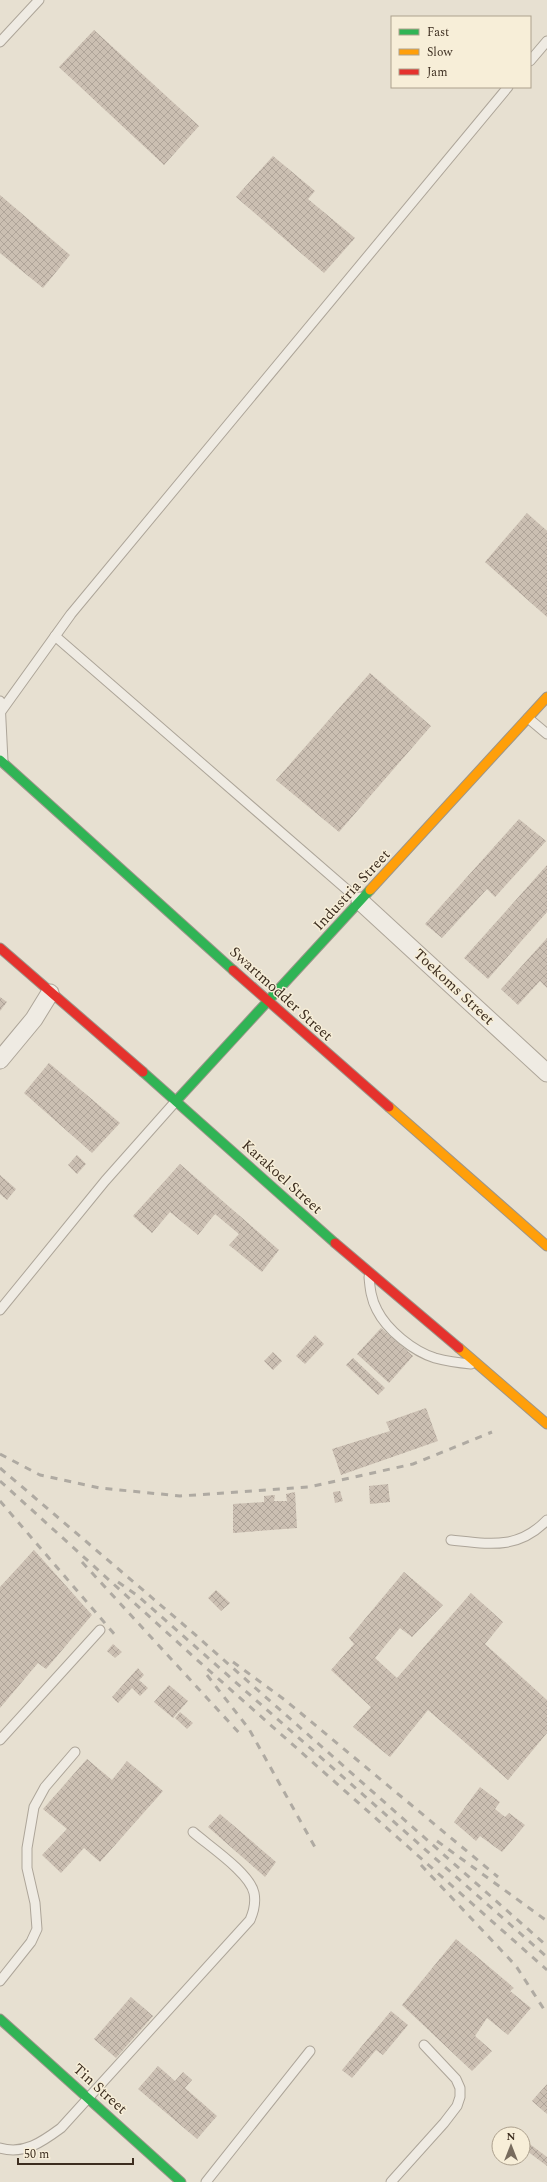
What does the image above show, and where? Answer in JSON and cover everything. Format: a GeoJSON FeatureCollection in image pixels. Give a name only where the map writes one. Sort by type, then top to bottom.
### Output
{"type":"FeatureCollection","features":[{"type":"Feature","properties":{"kind":"street","name":"Industria Street"},"geometry":{"type":"LineString","coordinates":[[176,1101],[547,697]]}},
{"type":"Feature","properties":{"kind":"street","name":"Swartmodder Street"},"geometry":{"type":"LineString","coordinates":[[1,761],[268,1001],[547,1246]]}},
{"type":"Feature","properties":{"kind":"street","name":"Toekoms Street"},"geometry":{"type":"LineString","coordinates":[[360,901],[547,1073]]}},
{"type":"Feature","properties":{"kind":"street","name":"Karakoel Street"},"geometry":{"type":"LineString","coordinates":[[0,948],[176,1101],[369,1274],[481,1366],[547,1424]]}},
{"type":"Feature","properties":{"kind":"street"},"geometry":{"type":"LineString","coordinates":[[0,1060],[34,1019],[50,993]]}},
{"type":"Feature","properties":{"kind":"street","name":"Tin Street"},"geometry":{"type":"LineString","coordinates":[[0,2019],[90,2098],[181,2182]]}},
{"type":"Feature","properties":{"kind":"lane"},"geometry":{"type":"LineString","coordinates":[[0,42],[39,0]]}},
{"type":"Feature","properties":{"kind":"lane"},"geometry":{"type":"LineString","coordinates":[[531,60],[547,41]]}},
{"type":"Feature","properties":{"kind":"lane"},"geometry":{"type":"LineString","coordinates":[[1,761],[1,705],[55,636],[70,614],[507,88]]}},
{"type":"Feature","properties":{"kind":"lane"},"geometry":{"type":"LineString","coordinates":[[55,636],[360,901]]}},
{"type":"Feature","properties":{"kind":"lane"},"geometry":{"type":"LineString","coordinates":[[528,718],[547,734]]}},
{"type":"Feature","properties":{"kind":"lane"},"geometry":{"type":"LineString","coordinates":[[0,1310],[105,1181],[176,1101]]}},
{"type":"Feature","properties":{"kind":"lane"},"geometry":{"type":"LineString","coordinates":[[369,1274],[370,1289],[377,1310],[385,1322],[403,1339],[423,1353],[434,1358],[481,1366]]}},
{"type":"Feature","properties":{"kind":"lane"},"geometry":{"type":"LineString","coordinates":[[451,1540],[484,1544],[513,1542],[524,1538],[538,1529],[547,1520]]}},
{"type":"Feature","properties":{"kind":"lane"},"geometry":{"type":"LineString","coordinates":[[0,1740],[100,1630]]}},
{"type":"Feature","properties":{"kind":"lane"},"geometry":{"type":"LineString","coordinates":[[0,1981],[31,1942],[37,1929],[35,1903],[27,1868],[27,1848],[34,1807],[45,1787],[76,1752]]}},
{"type":"Feature","properties":{"kind":"lane"},"geometry":{"type":"LineString","coordinates":[[0,2148],[21,2150],[33,2147],[61,2128],[241,1932],[250,1920],[254,1910],[254,1892],[248,1881],[193,1832]]}},
{"type":"Feature","properties":{"kind":"lane"},"geometry":{"type":"LineString","coordinates":[[391,2182],[444,2123],[457,2106],[460,2097],[460,2088],[456,2079],[424,2045]]}},
{"type":"Feature","properties":{"kind":"lane"},"geometry":{"type":"LineString","coordinates":[[206,2182],[310,2051]]}},
{"type":"Feature","properties":{"kind":"building"},"geometry":{"type":"Polygon","coordinates":[[[94,30],[199,126],[164,165],[59,67],[94,30]]]}},
{"type":"Feature","properties":{"kind":"building"},"geometry":{"type":"Polygon","coordinates":[[[273,156],[315,191],[308,199],[355,238],[324,273],[236,197],[273,156]]]}},
{"type":"Feature","properties":{"kind":"building"},"geometry":{"type":"Polygon","coordinates":[[[0,195],[70,255],[43,288],[0,253],[0,195]]]}},
{"type":"Feature","properties":{"kind":"building"},"geometry":{"type":"Polygon","coordinates":[[[527,513],[547,531],[547,617],[485,562],[527,513]]]}},
{"type":"Feature","properties":{"kind":"building"},"geometry":{"type":"Polygon","coordinates":[[[370,673],[431,726],[339,832],[276,780],[370,673]]]}},
{"type":"Feature","properties":{"kind":"building"},"geometry":{"type":"Polygon","coordinates":[[[519,819],[546,841],[495,897],[487,889],[442,938],[425,924],[519,819]]]}},
{"type":"Feature","properties":{"kind":"building"},"geometry":{"type":"Polygon","coordinates":[[[547,865],[547,912],[488,979],[464,958],[547,865]]]}},
{"type":"Feature","properties":{"kind":"building"},"geometry":{"type":"Polygon","coordinates":[[[547,938],[547,988],[540,981],[518,1005],[501,989],[547,938]]]}},
{"type":"Feature","properties":{"kind":"building"},"geometry":{"type":"Polygon","coordinates":[[[0,997],[7,1002],[0,1011],[0,997]]]}},
{"type":"Feature","properties":{"kind":"building"},"geometry":{"type":"Polygon","coordinates":[[[49,1063],[120,1123],[92,1153],[24,1093],[49,1063]]]}},
{"type":"Feature","properties":{"kind":"building"},"geometry":{"type":"Polygon","coordinates":[[[77,1155],[86,1164],[77,1174],[68,1165],[77,1155]]]}},
{"type":"Feature","properties":{"kind":"building"},"geometry":{"type":"Polygon","coordinates":[[[180,1164],[279,1250],[262,1272],[229,1245],[239,1234],[215,1214],[198,1235],[170,1212],[152,1233],[133,1216],[180,1164]]]}},
{"type":"Feature","properties":{"kind":"building"},"geometry":{"type":"Polygon","coordinates":[[[0,1175],[16,1189],[7,1200],[0,1194],[0,1175]]]}},
{"type":"Feature","properties":{"kind":"building"},"geometry":{"type":"Polygon","coordinates":[[[381,1328],[413,1356],[389,1383],[357,1354],[381,1328]]]}},
{"type":"Feature","properties":{"kind":"building"},"geometry":{"type":"Polygon","coordinates":[[[315,1335],[324,1344],[305,1364],[296,1356],[315,1335]]]}},
{"type":"Feature","properties":{"kind":"building"},"geometry":{"type":"Polygon","coordinates":[[[273,1352],[282,1361],[273,1370],[264,1361],[273,1352]]]}},
{"type":"Feature","properties":{"kind":"building"},"geometry":{"type":"Polygon","coordinates":[[[353,1358],[385,1388],[378,1395],[346,1365],[353,1358]]]}},
{"type":"Feature","properties":{"kind":"building"},"geometry":{"type":"Polygon","coordinates":[[[426,1408],[438,1441],[341,1475],[332,1449],[390,1431],[386,1422],[426,1408]]]}},
{"type":"Feature","properties":{"kind":"building"},"geometry":{"type":"Polygon","coordinates":[[[388,1484],[390,1502],[370,1504],[369,1486],[388,1484]]]}},
{"type":"Feature","properties":{"kind":"building"},"geometry":{"type":"Polygon","coordinates":[[[340,1491],[343,1501],[335,1503],[333,1492],[340,1491]]]}},
{"type":"Feature","properties":{"kind":"building"},"geometry":{"type":"Polygon","coordinates":[[[295,1492],[297,1528],[233,1533],[233,1504],[264,1502],[264,1496],[275,1495],[274,1501],[287,1501],[286,1494],[295,1492]]]}},
{"type":"Feature","properties":{"kind":"building"},"geometry":{"type":"Polygon","coordinates":[[[34,1550],[92,1615],[46,1669],[38,1663],[0,1708],[0,1587],[34,1550]]]}},
{"type":"Feature","properties":{"kind":"building"},"geometry":{"type":"Polygon","coordinates":[[[404,1572],[443,1605],[412,1637],[400,1628],[375,1658],[397,1678],[471,1593],[503,1622],[485,1644],[547,1700],[547,1733],[508,1780],[428,1710],[390,1757],[353,1727],[371,1707],[331,1670],[354,1644],[349,1638],[404,1572]]]}},
{"type":"Feature","properties":{"kind":"building"},"geometry":{"type":"Polygon","coordinates":[[[216,1590],[230,1603],[221,1611],[208,1598],[216,1590]]]}},
{"type":"Feature","properties":{"kind":"building"},"geometry":{"type":"Polygon","coordinates":[[[113,1644],[122,1652],[115,1658],[107,1651],[113,1644]]]}},
{"type":"Feature","properties":{"kind":"building"},"geometry":{"type":"Polygon","coordinates":[[[138,1668],[144,1675],[139,1680],[148,1688],[140,1696],[132,1688],[118,1703],[112,1697],[138,1668]]]}},
{"type":"Feature","properties":{"kind":"building"},"geometry":{"type":"Polygon","coordinates":[[[169,1685],[188,1701],[173,1718],[154,1702],[169,1685]]]}},
{"type":"Feature","properties":{"kind":"building"},"geometry":{"type":"Polygon","coordinates":[[[180,1712],[193,1723],[187,1729],[175,1718],[180,1712]]]}},
{"type":"Feature","properties":{"kind":"building"},"geometry":{"type":"Polygon","coordinates":[[[87,1759],[112,1780],[127,1761],[163,1791],[100,1862],[84,1848],[61,1873],[42,1855],[67,1829],[43,1809],[87,1759]]]}},
{"type":"Feature","properties":{"kind":"building"},"geometry":{"type":"Polygon","coordinates":[[[480,1787],[500,1802],[495,1809],[505,1817],[509,1813],[525,1825],[502,1852],[480,1836],[476,1841],[454,1822],[480,1787]]]}},
{"type":"Feature","properties":{"kind":"building"},"geometry":{"type":"Polygon","coordinates":[[[220,1814],[276,1862],[265,1877],[208,1827],[220,1814]]]}},
{"type":"Feature","properties":{"kind":"building"},"geometry":{"type":"Polygon","coordinates":[[[456,1939],[514,1988],[510,1991],[531,2008],[508,2035],[487,2018],[475,2036],[492,2051],[472,2071],[402,2005],[456,1939]]]}},
{"type":"Feature","properties":{"kind":"building"},"geometry":{"type":"Polygon","coordinates":[[[131,1997],[153,2016],[116,2058],[94,2039],[131,1997]]]}},
{"type":"Feature","properties":{"kind":"building"},"geometry":{"type":"Polygon","coordinates":[[[391,2011],[408,2025],[383,2055],[376,2050],[352,2078],[342,2070],[391,2011]]]}},
{"type":"Feature","properties":{"kind":"building"},"geometry":{"type":"Polygon","coordinates":[[[158,2066],[175,2081],[183,2072],[192,2080],[185,2088],[217,2116],[197,2139],[138,2089],[158,2066]]]}},
{"type":"Feature","properties":{"kind":"building"},"geometry":{"type":"Polygon","coordinates":[[[547,2084],[547,2114],[532,2101],[547,2084]]]}},
{"type":"Feature","properties":{"kind":"building"},"geometry":{"type":"Polygon","coordinates":[[[531,2145],[547,2157],[547,2166],[531,2154],[531,2145]]]}},
{"type":"Feature","properties":{"kind":"railway"},"geometry":{"type":"LineString","coordinates":[[0,1454],[40,1475],[100,1488],[180,1496],[309,1487],[413,1464],[492,1432]]}},
{"type":"Feature","properties":{"kind":"railway"},"geometry":{"type":"LineString","coordinates":[[0,1468],[191,1631],[547,1946]]}},
{"type":"Feature","properties":{"kind":"railway"},"geometry":{"type":"LineString","coordinates":[[0,1481],[195,1658],[547,1970]]}},
{"type":"Feature","properties":{"kind":"railway"},"geometry":{"type":"LineString","coordinates":[[0,1501],[116,1636]]}},
{"type":"Feature","properties":{"kind":"railway"},"geometry":{"type":"LineString","coordinates":[[82,1562],[241,1735]]}},
{"type":"Feature","properties":{"kind":"railway"},"geometry":{"type":"LineString","coordinates":[[118,1582],[138,1596],[547,1957]]}},
{"type":"Feature","properties":{"kind":"railway"},"geometry":{"type":"LineString","coordinates":[[233,1662],[285,1700],[498,1877]]}},
{"type":"Feature","properties":{"kind":"railway"},"geometry":{"type":"LineString","coordinates":[[207,1675],[249,1729],[316,1849]]}},
{"type":"Feature","properties":{"kind":"railway"},"geometry":{"type":"LineString","coordinates":[[437,1841],[547,1921]]}},
{"type":"Feature","properties":{"kind":"railway"},"geometry":{"type":"LineString","coordinates":[[421,1865],[516,1966],[547,2014]]}},
{"type":"Feature","properties":{"kind":"traffic: fast"},"geometry":{"type":"LineString","coordinates":[[0,760],[233,970]]}},
{"type":"Feature","properties":{"kind":"traffic: fast"},"geometry":{"type":"LineString","coordinates":[[176,1101],[370,890]]}},
{"type":"Feature","properties":{"kind":"traffic: fast"},"geometry":{"type":"LineString","coordinates":[[143,1072],[335,1243]]}},
{"type":"Feature","properties":{"kind":"traffic: fast"},"geometry":{"type":"LineString","coordinates":[[0,2019],[181,2182]]}},
{"type":"Feature","properties":{"kind":"traffic: slow"},"geometry":{"type":"LineString","coordinates":[[370,890],[547,697]]}},
{"type":"Feature","properties":{"kind":"traffic: slow"},"geometry":{"type":"LineString","coordinates":[[389,1107],[547,1246]]}},
{"type":"Feature","properties":{"kind":"traffic: slow"},"geometry":{"type":"LineString","coordinates":[[459,1348],[547,1424]]}},
{"type":"Feature","properties":{"kind":"traffic: jam"},"geometry":{"type":"LineString","coordinates":[[0,948],[143,1072]]}},
{"type":"Feature","properties":{"kind":"traffic: jam"},"geometry":{"type":"LineString","coordinates":[[233,970],[389,1107]]}},
{"type":"Feature","properties":{"kind":"traffic: jam"},"geometry":{"type":"LineString","coordinates":[[335,1243],[459,1348]]}}]}
